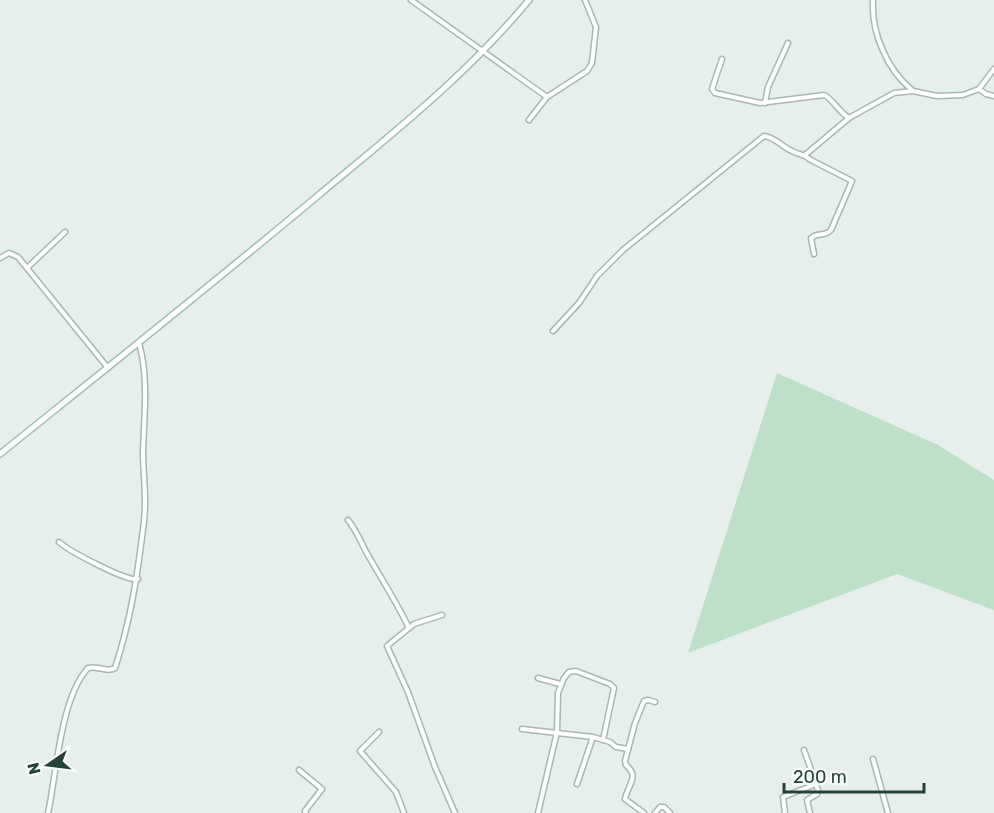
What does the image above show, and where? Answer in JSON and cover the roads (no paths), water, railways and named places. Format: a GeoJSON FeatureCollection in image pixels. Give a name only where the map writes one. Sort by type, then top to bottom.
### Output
{"type":"FeatureCollection","features":[{"type":"Feature","properties":{"kind":"street"},"geometry":{"type":"LineString","coordinates":[[411,0],[547,97]]}},
{"type":"Feature","properties":{"kind":"street"},"geometry":{"type":"LineString","coordinates":[[0,454],[139,343],[432,99],[484,51],[529,0]]}},
{"type":"Feature","properties":{"kind":"street"},"geometry":{"type":"LineString","coordinates":[[529,120],[547,97],[587,71],[592,63],[596,27],[585,0]]}},
{"type":"Feature","properties":{"kind":"street"},"geometry":{"type":"LineString","coordinates":[[873,0],[872,15],[880,40],[897,75],[913,91]]}},
{"type":"Feature","properties":{"kind":"street"},"geometry":{"type":"LineString","coordinates":[[765,103],[768,87],[788,43]]}},
{"type":"Feature","properties":{"kind":"street"},"geometry":{"type":"LineString","coordinates":[[722,59],[713,92],[755,103],[824,95],[829,96],[840,112],[849,118]]}},
{"type":"Feature","properties":{"kind":"street"},"geometry":{"type":"LineString","coordinates":[[805,155],[849,118],[894,93],[913,91],[949,97],[974,93],[994,69]]}},
{"type":"Feature","properties":{"kind":"street"},"geometry":{"type":"LineString","coordinates":[[979,89],[994,96]]}},
{"type":"Feature","properties":{"kind":"street"},"geometry":{"type":"LineString","coordinates":[[553,331],[579,303],[597,276],[623,250],[762,137],[768,136],[792,152],[805,155],[810,160],[852,182],[831,230],[826,234],[811,238],[814,254]]}},
{"type":"Feature","properties":{"kind":"street"},"geometry":{"type":"LineString","coordinates":[[27,268],[65,232]]}},
{"type":"Feature","properties":{"kind":"street"},"geometry":{"type":"LineString","coordinates":[[0,258],[12,253],[18,257],[108,368]]}},
{"type":"Feature","properties":{"kind":"street"},"geometry":{"type":"LineString","coordinates":[[48,813],[70,702],[88,668],[112,670],[115,668],[138,579],[145,519],[144,373],[139,343]]}},
{"type":"Feature","properties":{"kind":"street"},"geometry":{"type":"LineString","coordinates":[[348,520],[410,628]]}},
{"type":"Feature","properties":{"kind":"street"},"geometry":{"type":"LineString","coordinates":[[59,543],[116,574],[132,580],[138,579]]}},
{"type":"Feature","properties":{"kind":"street"},"geometry":{"type":"LineString","coordinates":[[442,615],[414,624],[387,646],[408,692],[435,767],[455,813]]}},
{"type":"Feature","properties":{"kind":"street"},"geometry":{"type":"LineString","coordinates":[[538,813],[556,732],[560,684],[566,674],[573,671],[612,686],[614,690],[603,740]]}},
{"type":"Feature","properties":{"kind":"street"},"geometry":{"type":"LineString","coordinates":[[538,678],[560,684]]}},
{"type":"Feature","properties":{"kind":"street"},"geometry":{"type":"LineString","coordinates":[[644,813],[625,799],[633,775],[626,765],[628,749],[644,701],[655,702]]}},
{"type":"Feature","properties":{"kind":"street"},"geometry":{"type":"LineString","coordinates":[[522,729],[593,737],[610,742],[616,747],[628,749]]}},
{"type":"Feature","properties":{"kind":"street"},"geometry":{"type":"LineString","coordinates":[[379,732],[360,751],[396,792],[404,813]]}},
{"type":"Feature","properties":{"kind":"street"},"geometry":{"type":"LineString","coordinates":[[577,784],[593,737]]}},
{"type":"Feature","properties":{"kind":"street"},"geometry":{"type":"LineString","coordinates":[[804,750],[818,792],[807,800],[810,813]]}},
{"type":"Feature","properties":{"kind":"street"},"geometry":{"type":"LineString","coordinates":[[873,759],[888,813]]}},
{"type":"Feature","properties":{"kind":"street"},"geometry":{"type":"LineString","coordinates":[[299,770],[322,789],[305,811],[306,813]]}},
{"type":"Feature","properties":{"kind":"street"},"geometry":{"type":"LineString","coordinates":[[785,813],[783,797],[816,784]]}},
{"type":"Feature","properties":{"kind":"street"},"geometry":{"type":"LineString","coordinates":[[655,813],[660,807],[664,807],[670,813]]}}]}
